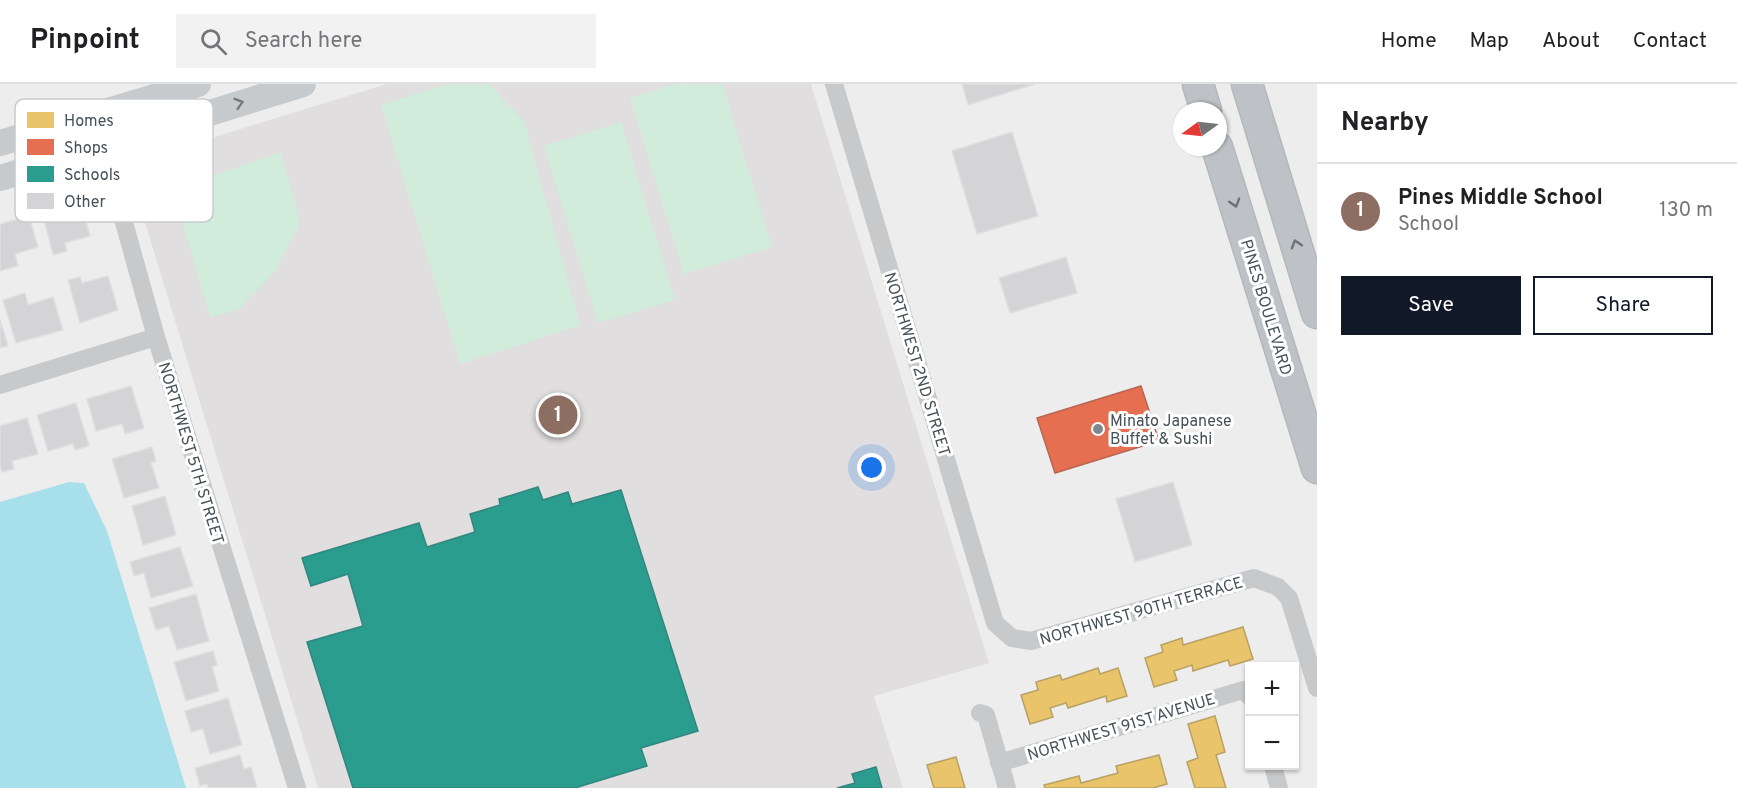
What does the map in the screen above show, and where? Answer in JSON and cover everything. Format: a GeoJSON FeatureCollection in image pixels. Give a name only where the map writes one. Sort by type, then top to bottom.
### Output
{"type":"FeatureCollection","features":[{"type":"Feature","properties":{"kind":"highway"},"geometry":{"type":"LineString","coordinates":[[1198,84],[1203,102]]}},
{"type":"Feature","properties":{"kind":"highway"},"geometry":{"type":"LineString","coordinates":[[1247,84],[1316,304]]}},
{"type":"Feature","properties":{"kind":"highway","name":"PINES BOULEVARD"},"geometry":{"type":"LineString","coordinates":[[1220,156],[1312,435],[1317,468]]}},
{"type":"Feature","properties":{"kind":"main road"},"geometry":{"type":"LineString","coordinates":[[148,99],[198,84]]}},
{"type":"Feature","properties":{"kind":"main road"},"geometry":{"type":"LineString","coordinates":[[213,112],[303,84]]}},
{"type":"Feature","properties":{"kind":"main road"},"geometry":{"type":"LineString","coordinates":[[0,143],[15,139]]}},
{"type":"Feature","properties":{"kind":"main road"},"geometry":{"type":"LineString","coordinates":[[0,177],[15,172]]}},
{"type":"Feature","properties":{"kind":"street","name":"NORTHWEST 2ND STREET"},"geometry":{"type":"LineString","coordinates":[[834,84],[995,623],[1012,638]]}},
{"type":"Feature","properties":{"kind":"street","name":"NORTHWEST 5TH STREET"},"geometry":{"type":"LineString","coordinates":[[124,222],[156,337],[297,788]]}},
{"type":"Feature","properties":{"kind":"street"},"geometry":{"type":"LineString","coordinates":[[0,385],[156,337]]}},
{"type":"Feature","properties":{"kind":"street","name":"NORTHWEST 90TH TERRACE"},"geometry":{"type":"LineString","coordinates":[[1012,638],[1031,641],[1254,578],[1278,587],[1289,598],[1317,688]]}},
{"type":"Feature","properties":{"kind":"street","name":"NORTHWEST 91ST AVENUE"},"geometry":{"type":"LineString","coordinates":[[999,763],[1245,693]]}},
{"type":"Feature","properties":{"kind":"street"},"geometry":{"type":"LineString","coordinates":[[980,712],[986,715],[1007,788]]}},
{"type":"Feature","properties":{"kind":"street"},"geometry":{"type":"LineString","coordinates":[[1274,770],[1279,788]]}},
{"type":"Feature","properties":{"kind":"shaded area"},"geometry":{"type":"Polygon","coordinates":[[[387,84],[811,84],[989,663],[874,696],[903,788],[318,788],[145,222],[213,222],[213,137],[387,84]]]}},
{"type":"Feature","properties":{"kind":"green space"},"geometry":{"type":"Polygon","coordinates":[[[447,84],[489,84],[524,121],[580,325],[460,364],[381,105],[447,84]]]}},
{"type":"Feature","properties":{"kind":"green space"},"geometry":{"type":"Polygon","coordinates":[[[675,84],[722,84],[772,247],[684,274],[630,98],[675,84]]]}},
{"type":"Feature","properties":{"kind":"green space"},"geometry":{"type":"Polygon","coordinates":[[[621,122],[675,300],[598,323],[544,146],[621,122]]]}},
{"type":"Feature","properties":{"kind":"green space"},"geometry":{"type":"Polygon","coordinates":[[[281,152],[300,223],[276,270],[239,310],[210,317],[183,222],[213,222],[213,175],[281,152]]]}},
{"type":"Feature","properties":{"kind":"water"},"geometry":{"type":"Polygon","coordinates":[[[69,482],[84,483],[107,531],[186,788],[0,788],[0,502],[69,482]]]}},
{"type":"Feature","properties":{"kind":"building: Homes"},"geometry":{"type":"Polygon","coordinates":[[[1243,627],[1253,659],[1230,666],[1228,660],[1193,671],[1192,665],[1174,671],[1177,680],[1154,687],[1145,658],[1163,652],[1161,645],[1182,638],[1183,645],[1243,627]]]}},
{"type":"Feature","properties":{"kind":"building: Homes"},"geometry":{"type":"Polygon","coordinates":[[[1098,668],[1100,674],[1118,668],[1127,696],[1107,702],[1106,696],[1068,708],[1066,703],[1050,708],[1053,717],[1030,724],[1021,695],[1038,690],[1036,682],[1060,675],[1062,680],[1098,668]]]}},
{"type":"Feature","properties":{"kind":"building: Homes"},"geometry":{"type":"Polygon","coordinates":[[[1215,716],[1225,752],[1216,755],[1226,788],[1195,788],[1187,762],[1198,758],[1188,724],[1215,716]]]}},
{"type":"Feature","properties":{"kind":"building: Homes"},"geometry":{"type":"Polygon","coordinates":[[[1159,755],[1167,784],[1153,788],[1045,788],[1044,785],[1079,776],[1081,783],[1118,773],[1116,766],[1159,755]]]}},
{"type":"Feature","properties":{"kind":"building: Homes"},"geometry":{"type":"Polygon","coordinates":[[[956,757],[965,788],[934,788],[927,765],[956,757]]]}},
{"type":"Feature","properties":{"kind":"building: Shops","name":"Minato Japanese Buffet & Sushi"},"geometry":{"type":"Polygon","coordinates":[[[1141,386],[1159,441],[1055,473],[1037,418],[1141,386]]]}},
{"type":"Feature","properties":{"kind":"building: Schools"},"geometry":{"type":"Polygon","coordinates":[[[538,487],[543,500],[568,492],[572,504],[621,490],[698,731],[641,748],[647,766],[575,788],[353,788],[307,642],[363,626],[348,574],[311,586],[302,558],[419,523],[427,547],[475,532],[470,514],[500,505],[499,499],[538,487]]]}},
{"type":"Feature","properties":{"kind":"building: Schools"},"geometry":{"type":"Polygon","coordinates":[[[876,767],[882,788],[837,788],[855,783],[852,774],[876,767]]]}},
{"type":"Feature","properties":{"kind":"building: Other"},"geometry":{"type":"Polygon","coordinates":[[[962,84],[1035,84],[968,105],[962,84]]]}},
{"type":"Feature","properties":{"kind":"building: Other"},"geometry":{"type":"Polygon","coordinates":[[[1012,132],[1038,216],[977,234],[952,151],[1012,132]]]}},
{"type":"Feature","properties":{"kind":"building: Other"},"geometry":{"type":"Polygon","coordinates":[[[15,220],[15,222],[31,222],[38,247],[15,254],[18,266],[0,271],[0,224],[15,220]]]}},
{"type":"Feature","properties":{"kind":"building: Other"},"geometry":{"type":"Polygon","coordinates":[[[45,222],[86,222],[90,236],[65,243],[67,251],[53,255],[45,222]]]}},
{"type":"Feature","properties":{"kind":"building: Other"},"geometry":{"type":"Polygon","coordinates":[[[1066,257],[1077,293],[1010,313],[999,278],[1066,257]]]}},
{"type":"Feature","properties":{"kind":"building: Other"},"geometry":{"type":"Polygon","coordinates":[[[108,276],[118,310],[80,323],[68,280],[80,277],[82,283],[108,276]]]}},
{"type":"Feature","properties":{"kind":"building: Other"},"geometry":{"type":"Polygon","coordinates":[[[25,293],[28,305],[53,297],[63,330],[16,343],[3,300],[25,293]]]}},
{"type":"Feature","properties":{"kind":"building: Other"},"geometry":{"type":"Polygon","coordinates":[[[0,320],[8,346],[0,348],[0,320]]]}},
{"type":"Feature","properties":{"kind":"building: Other"},"geometry":{"type":"Polygon","coordinates":[[[131,386],[144,428],[125,434],[122,424],[96,431],[87,399],[131,386]]]}},
{"type":"Feature","properties":{"kind":"building: Other"},"geometry":{"type":"Polygon","coordinates":[[[76,403],[89,446],[75,450],[73,444],[48,451],[37,415],[76,403]]]}},
{"type":"Feature","properties":{"kind":"building: Other"},"geometry":{"type":"Polygon","coordinates":[[[27,418],[38,454],[12,461],[14,469],[2,472],[0,426],[27,418]]]}},
{"type":"Feature","properties":{"kind":"building: Other"},"geometry":{"type":"Polygon","coordinates":[[[152,447],[156,461],[151,463],[159,488],[124,498],[112,459],[152,447]]]}},
{"type":"Feature","properties":{"kind":"building: Other"},"geometry":{"type":"Polygon","coordinates":[[[1173,482],[1192,545],[1135,562],[1116,499],[1173,482]]]}},
{"type":"Feature","properties":{"kind":"building: Other"},"geometry":{"type":"Polygon","coordinates":[[[165,496],[176,535],[143,545],[132,506],[165,496]]]}},
{"type":"Feature","properties":{"kind":"building: Other"},"geometry":{"type":"Polygon","coordinates":[[[180,547],[193,586],[151,598],[144,573],[134,576],[130,562],[180,547]]]}},
{"type":"Feature","properties":{"kind":"building: Other"},"geometry":{"type":"Polygon","coordinates":[[[196,594],[209,641],[177,650],[169,626],[156,630],[149,608],[196,594]]]}},
{"type":"Feature","properties":{"kind":"building: Other"},"geometry":{"type":"Polygon","coordinates":[[[213,651],[217,665],[212,667],[219,691],[186,701],[174,662],[213,651]]]}},
{"type":"Feature","properties":{"kind":"building: Other"},"geometry":{"type":"Polygon","coordinates":[[[228,698],[242,745],[210,754],[203,729],[191,732],[185,711],[228,698]]]}},
{"type":"Feature","properties":{"kind":"building: Other"},"geometry":{"type":"Polygon","coordinates":[[[240,755],[244,769],[251,767],[257,788],[208,788],[207,784],[200,786],[195,768],[240,755]]]}},
{"type":"Feature","properties":{"kind":"place","name":"Pines Middle School"},"geometry":{"type":"Point","coordinates":[558,415]}},
{"type":"Feature","properties":{"kind":"place","name":"Minato Japanese Buffet & Sushi"},"geometry":{"type":"Point","coordinates":[1098,429]}}]}
